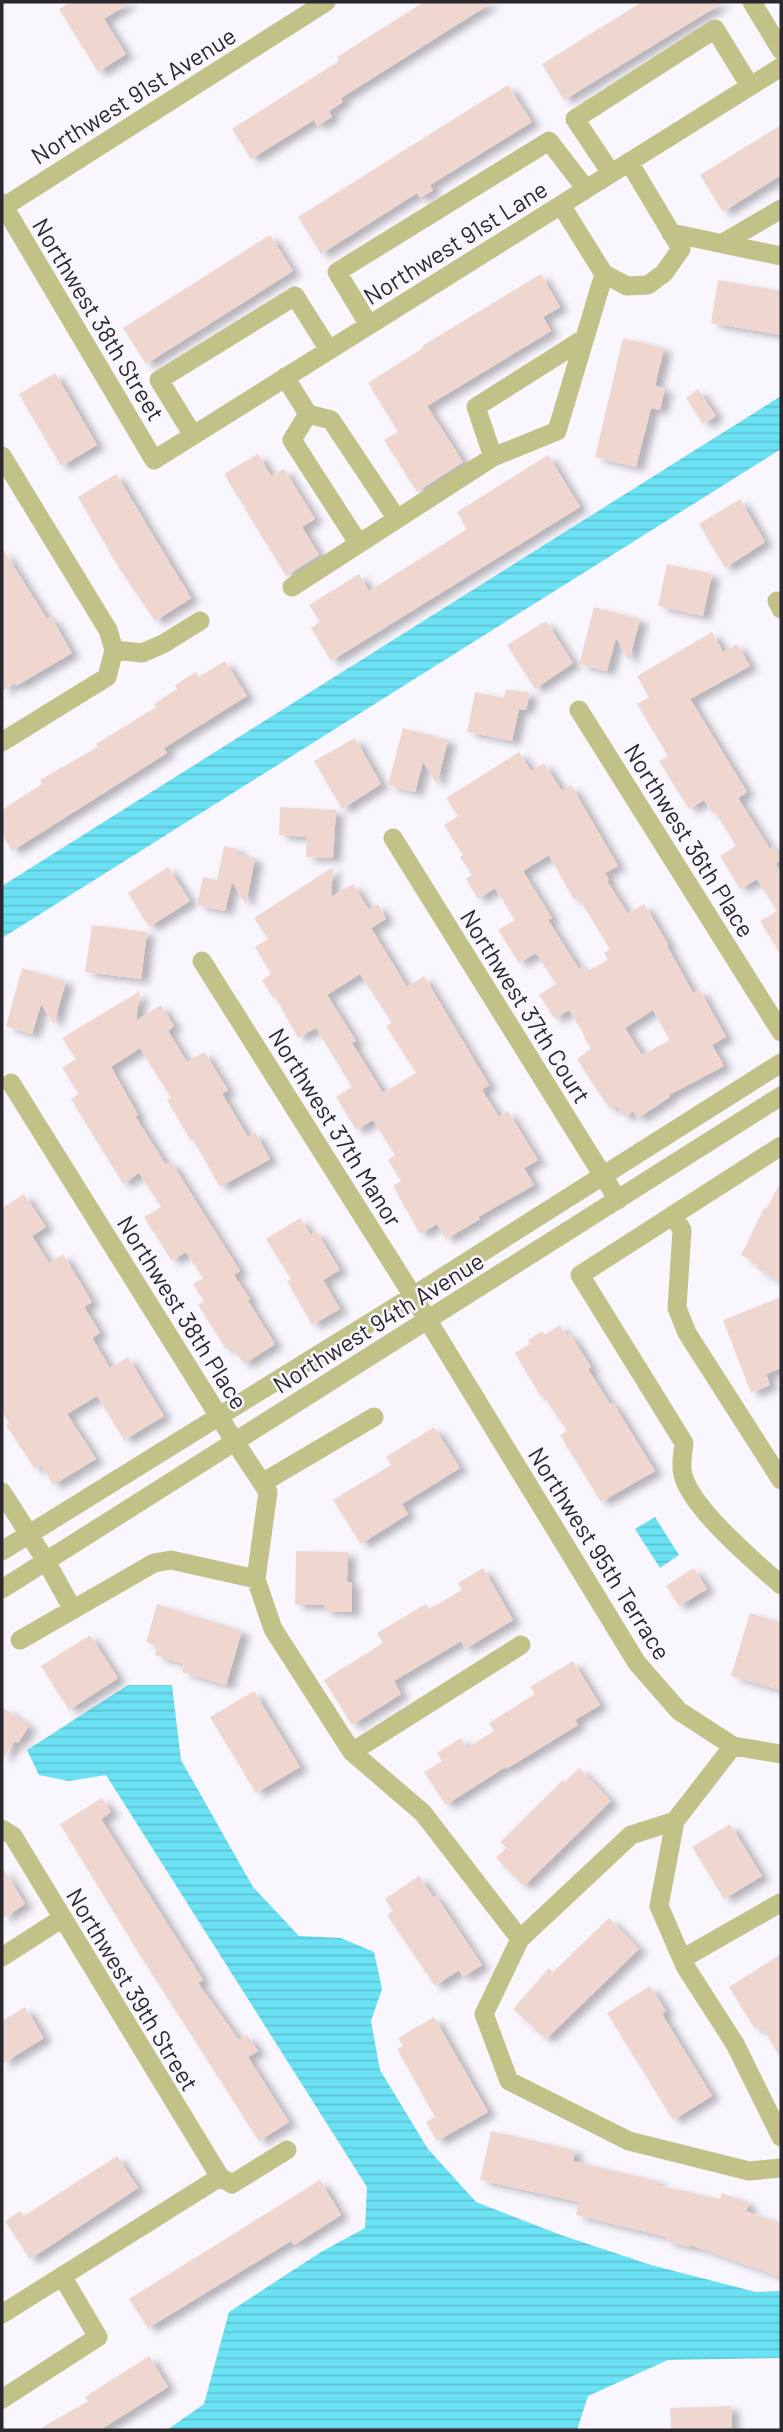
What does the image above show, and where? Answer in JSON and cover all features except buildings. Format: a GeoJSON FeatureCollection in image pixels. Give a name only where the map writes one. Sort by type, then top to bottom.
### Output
{"type":"FeatureCollection","features":[{"type":"Feature","properties":{"kind":"street","name":"Northwest 91st Avenue"},"geometry":{"type":"LineString","coordinates":[[3,206],[326,2]]}},
{"type":"Feature","properties":{"kind":"street"},"geometry":{"type":"LineString","coordinates":[[751,2],[781,50]]}},
{"type":"Feature","properties":{"kind":"street"},"geometry":{"type":"LineString","coordinates":[[611,173],[575,119],[715,29],[750,86]]}},
{"type":"Feature","properties":{"kind":"street","name":"Northwest 91st Lane"},"geometry":{"type":"LineString","coordinates":[[154,460],[781,67]]}},
{"type":"Feature","properties":{"kind":"street"},"geometry":{"type":"LineString","coordinates":[[369,325],[337,272],[372,250],[549,141],[586,189]]}},
{"type":"Feature","properties":{"kind":"street"},"geometry":{"type":"LineString","coordinates":[[561,205],[604,274],[627,286],[648,285],[664,272],[681,250],[629,162]]}},
{"type":"Feature","properties":{"kind":"street","name":"Northwest 38th Street"},"geometry":{"type":"LineString","coordinates":[[3,206],[154,460]]}},
{"type":"Feature","properties":{"kind":"street"},"geometry":{"type":"LineString","coordinates":[[723,243],[781,209]]}},
{"type":"Feature","properties":{"kind":"street"},"geometry":{"type":"LineString","coordinates":[[671,233],[781,256]]}},
{"type":"Feature","properties":{"kind":"street"},"geometry":{"type":"LineString","coordinates":[[292,587],[493,457],[557,430],[604,274]]}},
{"type":"Feature","properties":{"kind":"street"},"geometry":{"type":"LineString","coordinates":[[193,435],[159,380],[295,296],[329,350]]}},
{"type":"Feature","properties":{"kind":"street"},"geometry":{"type":"LineString","coordinates":[[493,457],[476,407],[585,338]]}},
{"type":"Feature","properties":{"kind":"street"},"geometry":{"type":"LineString","coordinates":[[285,377],[308,414],[331,420],[397,519]]}},
{"type":"Feature","properties":{"kind":"street"},"geometry":{"type":"LineString","coordinates":[[308,414],[292,440],[359,544]]}},
{"type":"Feature","properties":{"kind":"street"},"geometry":{"type":"LineString","coordinates":[[2,456],[108,630],[114,650],[107,677],[2,742]]}},
{"type":"Feature","properties":{"kind":"street"},"geometry":{"type":"LineString","coordinates":[[114,650],[142,653],[163,644],[200,621]]}},
{"type":"Feature","properties":{"kind":"street","name":"Northwest 36th Place"},"geometry":{"type":"LineString","coordinates":[[579,710],[781,1032]]}},
{"type":"Feature","properties":{"kind":"street","name":"Northwest 37th Court"},"geometry":{"type":"LineString","coordinates":[[393,838],[618,1200]]}},
{"type":"Feature","properties":{"kind":"street","name":"Northwest 37th Manor"},"geometry":{"type":"LineString","coordinates":[[202,961],[427,1320]]}},
{"type":"Feature","properties":{"kind":"street","name":"Northwest 94th Avenue"},"geometry":{"type":"LineString","coordinates":[[2,1551],[781,1063]]}},
{"type":"Feature","properties":{"kind":"street","name":"Northwest 38th Place"},"geometry":{"type":"LineString","coordinates":[[11,1083],[268,1492],[256,1579],[273,1629],[352,1752],[423,1814],[520,1939]]}},
{"type":"Feature","properties":{"kind":"street","name":"Northwest 94th Avenue"},"geometry":{"type":"LineString","coordinates":[[2,1589],[781,1096]]}},
{"type":"Feature","properties":{"kind":"street"},"geometry":{"type":"LineString","coordinates":[[781,1146],[580,1275],[684,1443],[681,1464],[683,1477],[695,1498],[714,1521],[781,1585]]}},
{"type":"Feature","properties":{"kind":"street"},"geometry":{"type":"LineString","coordinates":[[673,1215],[682,1230],[677,1308],[687,1333],[781,1480]]}},
{"type":"Feature","properties":{"kind":"street","name":"Northwest 95th Terrace"},"geometry":{"type":"LineString","coordinates":[[427,1320],[637,1663],[679,1711],[733,1746],[781,1754]]}},
{"type":"Feature","properties":{"kind":"street"},"geometry":{"type":"LineString","coordinates":[[262,1483],[374,1417]]}},
{"type":"Feature","properties":{"kind":"street"},"geometry":{"type":"LineString","coordinates":[[2,1492],[46,1561],[73,1610]]}},
{"type":"Feature","properties":{"kind":"street"},"geometry":{"type":"LineString","coordinates":[[20,1640],[155,1563],[171,1560],[256,1579]]}},
{"type":"Feature","properties":{"kind":"street"},"geometry":{"type":"LineString","coordinates":[[352,1752],[521,1645]]}},
{"type":"Feature","properties":{"kind":"street"},"geometry":{"type":"LineString","coordinates":[[733,1746],[675,1821],[659,1906],[685,1966],[735,2044],[781,2137]]}},
{"type":"Feature","properties":{"kind":"street"},"geometry":{"type":"LineString","coordinates":[[675,1821],[631,1835],[520,1939],[484,2014],[509,2081],[629,2141],[749,2171],[781,2168]]}},
{"type":"Feature","properties":{"kind":"street","name":"Northwest 39th Street"},"geometry":{"type":"LineString","coordinates":[[2,1829],[13,1836],[220,2177]]}},
{"type":"Feature","properties":{"kind":"street"},"geometry":{"type":"LineString","coordinates":[[682,1959],[780,1903]]}},
{"type":"Feature","properties":{"kind":"street"},"geometry":{"type":"LineString","coordinates":[[2,1957],[61,1919]]}},
{"type":"Feature","properties":{"kind":"street"},"geometry":{"type":"LineString","coordinates":[[2,2314],[220,2177],[232,2184],[287,2150]]}},
{"type":"Feature","properties":{"kind":"street"},"geometry":{"type":"LineString","coordinates":[[4,2394],[98,2337],[62,2276]]}},
{"type":"Feature","properties":{"kind":"water"},"geometry":{"type":"Polygon","coordinates":[[[781,396],[781,449],[2,938],[2,886],[781,396]]]}},
{"type":"Feature","properties":{"kind":"water"},"geometry":{"type":"Polygon","coordinates":[[[655,1517],[679,1555],[660,1568],[635,1529],[655,1517]]]}},
{"type":"Feature","properties":{"kind":"water"},"geometry":{"type":"Polygon","coordinates":[[[128,1685],[172,1685],[181,1760],[253,1887],[299,1936],[341,1938],[374,1952],[382,1989],[371,2021],[380,2070],[428,2149],[476,2202],[561,2235],[651,2265],[756,2292],[781,2291],[781,2358],[668,2360],[588,2396],[577,2430],[167,2430],[204,2404],[229,2312],[321,2252],[365,2228],[367,2187],[106,1775],[69,1781],[39,1775],[27,1750],[128,1685]]]}}]}
